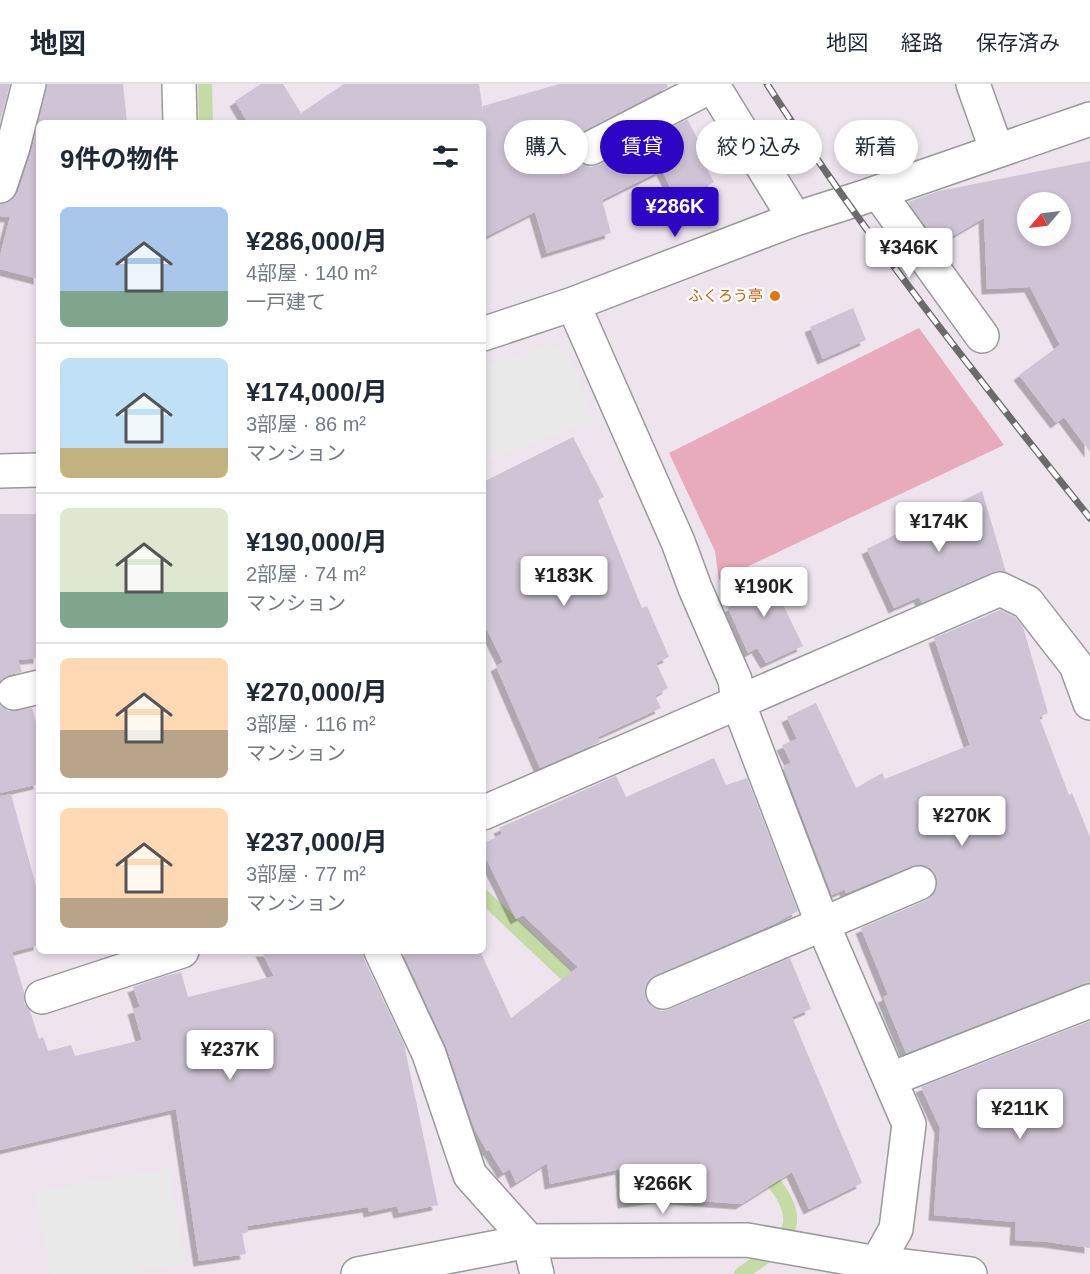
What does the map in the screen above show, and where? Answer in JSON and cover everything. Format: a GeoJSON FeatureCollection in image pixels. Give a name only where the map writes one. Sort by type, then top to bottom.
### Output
{"type":"FeatureCollection","features":[{"type":"Feature","properties":{"kind":"street"},"geometry":{"type":"LineString","coordinates":[[0,186],[13,147],[29,84]]}},
{"type":"Feature","properties":{"kind":"street"},"geometry":{"type":"LineString","coordinates":[[179,84],[180,120]]}},
{"type":"Feature","properties":{"kind":"street"},"geometry":{"type":"LineString","coordinates":[[591,148],[712,84],[795,219]]}},
{"type":"Feature","properties":{"kind":"street"},"geometry":{"type":"LineString","coordinates":[[973,84],[998,151]]}},
{"type":"Feature","properties":{"kind":"street"},"geometry":{"type":"LineString","coordinates":[[486,333],[573,304],[795,219],[1090,119]]}},
{"type":"Feature","properties":{"kind":"street"},"geometry":{"type":"LineString","coordinates":[[878,192],[982,336]]}},
{"type":"Feature","properties":{"kind":"street"},"geometry":{"type":"LineString","coordinates":[[573,304],[678,542],[694,588],[735,680],[738,702],[823,925],[909,1124],[896,1229],[877,1268]]}},
{"type":"Feature","properties":{"kind":"street"},"geometry":{"type":"LineString","coordinates":[[0,471],[36,470]]}},
{"type":"Feature","properties":{"kind":"street"},"geometry":{"type":"LineString","coordinates":[[486,812],[1000,590],[1027,602],[1076,665],[1090,703]]}},
{"type":"Feature","properties":{"kind":"street"},"geometry":{"type":"LineString","coordinates":[[663,992],[919,884]]}},
{"type":"Feature","properties":{"kind":"street"},"geometry":{"type":"LineString","coordinates":[[42,997],[173,954]]}},
{"type":"Feature","properties":{"kind":"street"},"geometry":{"type":"LineString","coordinates":[[382,954],[429,1054],[470,1175],[529,1241],[537,1274]]}},
{"type":"Feature","properties":{"kind":"street"},"geometry":{"type":"LineString","coordinates":[[891,1079],[1090,1001]]}},
{"type":"Feature","properties":{"kind":"street"},"geometry":{"type":"LineString","coordinates":[[358,1274],[529,1241],[747,1240],[877,1268],[970,1274]]}},
{"type":"Feature","properties":{"kind":"shaded area"},"geometry":{"type":"Polygon","coordinates":[[[919,328],[1004,445],[719,580],[715,551],[669,453],[919,328]]]}},
{"type":"Feature","properties":{"kind":"shaded area"},"geometry":{"type":"Polygon","coordinates":[[[551,344],[569,355],[594,420],[486,462],[486,365],[551,344]]]}},
{"type":"Feature","properties":{"kind":"shaded area"},"geometry":{"type":"Polygon","coordinates":[[[169,1168],[185,1264],[124,1274],[50,1274],[35,1192],[169,1168]]]}},
{"type":"Feature","properties":{"kind":"building"},"geometry":{"type":"Polygon","coordinates":[[[0,84],[10,84],[0,122],[0,84]]]}},
{"type":"Feature","properties":{"kind":"building"},"geometry":{"type":"Polygon","coordinates":[[[47,84],[123,84],[127,120],[39,120],[47,84]]]}},
{"type":"Feature","properties":{"kind":"building"},"geometry":{"type":"Polygon","coordinates":[[[261,84],[283,84],[301,113],[344,84],[479,84],[483,111],[483,106],[559,84],[667,84],[668,87],[605,120],[600,120],[600,123],[588,129],[588,120],[504,120],[504,174],[588,174],[588,166],[600,164],[600,174],[654,174],[602,200],[611,233],[547,253],[535,212],[486,236],[486,120],[246,120],[235,101],[261,84]]]}},
{"type":"Feature","properties":{"kind":"building"},"geometry":{"type":"Polygon","coordinates":[[[687,119],[696,136],[696,174],[710,174],[714,182],[678,203],[664,174],[684,174],[684,121],[687,119]]]}},
{"type":"Feature","properties":{"kind":"building"},"geometry":{"type":"Polygon","coordinates":[[[36,131],[36,278],[0,269],[0,256],[10,217],[0,216],[0,204],[12,200],[18,192],[36,131]]]}},
{"type":"Feature","properties":{"kind":"building"},"geometry":{"type":"Polygon","coordinates":[[[1090,161],[1090,452],[1064,417],[1056,423],[1019,375],[1060,345],[1030,287],[987,289],[984,218],[939,244],[908,202],[939,191],[1090,161]]]}},
{"type":"Feature","properties":{"kind":"building"},"geometry":{"type":"Polygon","coordinates":[[[853,308],[866,340],[823,359],[810,327],[853,308]]]}},
{"type":"Feature","properties":{"kind":"building"},"geometry":{"type":"Polygon","coordinates":[[[573,437],[604,497],[598,500],[642,608],[647,606],[669,657],[656,663],[668,688],[655,696],[661,708],[598,737],[600,742],[540,768],[496,666],[503,662],[486,628],[486,480],[573,437]]]}},
{"type":"Feature","properties":{"kind":"building"},"geometry":{"type":"Polygon","coordinates":[[[982,491],[1006,572],[993,572],[922,603],[919,597],[894,608],[867,549],[982,491]]]}},
{"type":"Feature","properties":{"kind":"building"},"geometry":{"type":"Polygon","coordinates":[[[0,514],[36,514],[36,658],[18,660],[22,672],[9,675],[0,681],[0,514]]]}},
{"type":"Feature","properties":{"kind":"building"},"geometry":{"type":"Polygon","coordinates":[[[765,567],[803,646],[766,663],[757,648],[748,653],[728,608],[744,599],[736,583],[765,567]]]}},
{"type":"Feature","properties":{"kind":"building"},"geometry":{"type":"Polygon","coordinates":[[[1000,610],[1015,617],[1023,627],[1048,713],[1039,717],[1069,795],[1072,793],[1090,837],[1090,983],[906,1053],[883,997],[888,995],[861,928],[927,900],[934,894],[937,886],[936,876],[930,868],[921,864],[846,893],[845,889],[832,895],[783,766],[791,763],[782,745],[797,739],[787,717],[816,703],[856,788],[882,773],[885,779],[970,745],[934,638],[1000,610]]]}},
{"type":"Feature","properties":{"kind":"building"},"geometry":{"type":"Polygon","coordinates":[[[0,705],[9,711],[32,708],[36,722],[36,785],[0,793],[0,705]]]}},
{"type":"Feature","properties":{"kind":"building"},"geometry":{"type":"Polygon","coordinates":[[[714,758],[726,785],[747,778],[798,911],[776,923],[656,975],[648,981],[645,989],[646,999],[652,1007],[661,1011],[670,1009],[790,958],[811,1009],[792,1017],[862,1183],[809,1209],[792,1172],[741,1204],[659,1198],[623,1203],[621,1169],[550,1184],[547,1163],[516,1183],[510,1169],[503,1173],[489,1150],[487,1151],[475,1130],[446,1046],[403,954],[481,954],[511,1018],[578,967],[523,915],[516,919],[486,858],[486,842],[502,834],[499,828],[616,776],[626,797],[714,758]]]}},
{"type":"Feature","properties":{"kind":"building"},"geometry":{"type":"Polygon","coordinates":[[[11,794],[36,886],[36,946],[12,952],[24,992],[24,1003],[30,1011],[39,1039],[43,1037],[48,1051],[71,1045],[75,1056],[142,1040],[133,1009],[140,1007],[133,987],[162,977],[181,972],[188,997],[274,976],[263,954],[363,954],[404,1044],[438,1205],[399,1213],[397,1206],[369,1212],[368,1207],[247,1226],[248,1232],[242,1234],[246,1254],[199,1261],[176,1109],[0,1150],[0,796],[11,794]]]}},
{"type":"Feature","properties":{"kind":"building"},"geometry":{"type":"Polygon","coordinates":[[[1090,1021],[1090,1248],[1015,1240],[1016,1222],[934,1215],[940,1128],[921,1087],[1090,1021]]]}},
{"type":"Feature","properties":{"kind":"waterway"},"geometry":{"type":"LineString","coordinates":[[205,84],[206,120]]}},
{"type":"Feature","properties":{"kind":"waterway"},"geometry":{"type":"LineString","coordinates":[[486,899],[580,988]]}},
{"type":"Feature","properties":{"kind":"waterway"},"geometry":{"type":"LineString","coordinates":[[764,1171],[782,1194],[790,1215],[790,1224],[783,1240]]}},
{"type":"Feature","properties":{"kind":"waterway"},"geometry":{"type":"LineString","coordinates":[[741,1274],[765,1257]]}},
{"type":"Feature","properties":{"kind":"railway"},"geometry":{"type":"LineString","coordinates":[[767,84],[804,141],[882,251],[1090,518]]}},
{"type":"Feature","properties":{"kind":"place","name":"ふくろう亭"},"geometry":{"type":"Point","coordinates":[775,296]}}]}
